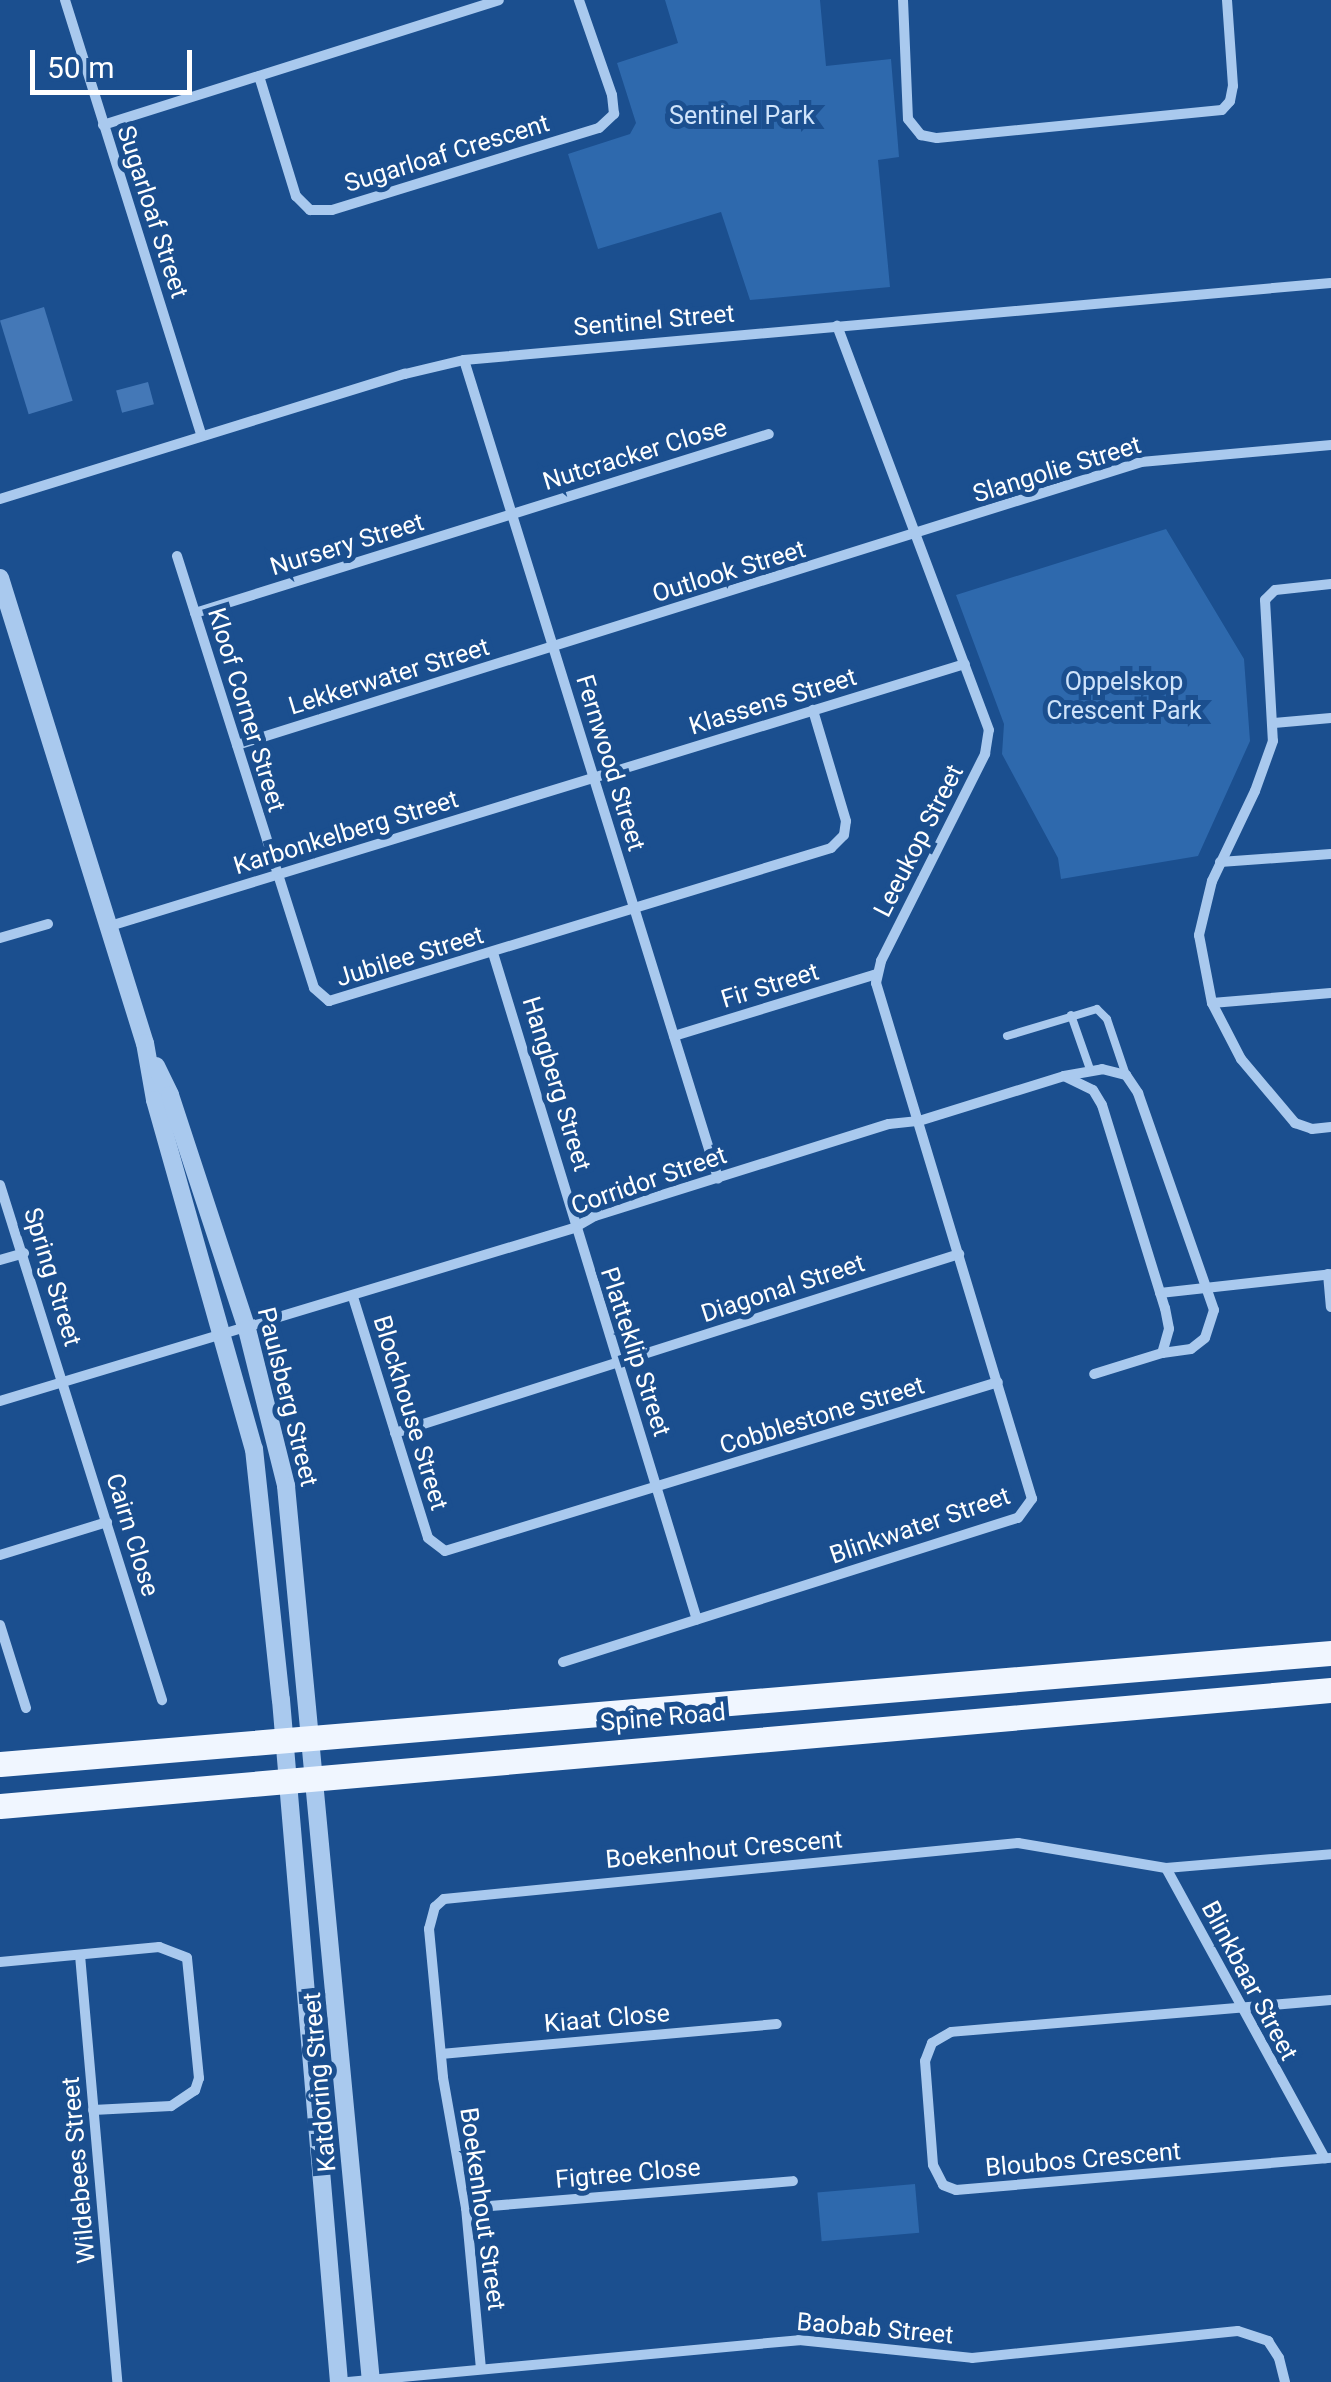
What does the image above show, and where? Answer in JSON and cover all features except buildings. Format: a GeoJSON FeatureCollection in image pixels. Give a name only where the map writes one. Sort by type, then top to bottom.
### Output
{"type":"FeatureCollection","features":[{"type":"Feature","properties":{"kind":"main road","name":"Spine Road"},"geometry":{"type":"LineString","coordinates":[[0,1764],[1331,1653]]}},
{"type":"Feature","properties":{"kind":"main road","name":"Spine Road"},"geometry":{"type":"LineString","coordinates":[[0,1806],[1331,1690]]}},
{"type":"Feature","properties":{"kind":"street","name":"Sugarloaf Street"},"geometry":{"type":"LineString","coordinates":[[65,0],[202,436]]}},
{"type":"Feature","properties":{"kind":"street"},"geometry":{"type":"LineString","coordinates":[[103,125],[498,0]]}},
{"type":"Feature","properties":{"kind":"street","name":"Sugarloaf Crescent"},"geometry":{"type":"LineString","coordinates":[[259,76],[296,196],[310,210],[332,210],[599,128],[614,114],[612,95],[579,0]]}},
{"type":"Feature","properties":{"kind":"street"},"geometry":{"type":"LineString","coordinates":[[903,0],[908,119],[922,136],[937,138],[1222,110],[1232,94],[1227,0]]}},
{"type":"Feature","properties":{"kind":"street","name":"Sentinel Street"},"geometry":{"type":"LineString","coordinates":[[0,499],[464,360],[1331,283]]}},
{"type":"Feature","properties":{"kind":"street","name":"Leeukop Street"},"geometry":{"type":"LineString","coordinates":[[837,326],[988,730],[989,746],[877,974]]}},
{"type":"Feature","properties":{"kind":"street","name":"Fernwood Street"},"geometry":{"type":"LineString","coordinates":[[464,360],[718,1178]]}},
{"type":"Feature","properties":{"kind":"street","name":"Nutcracker Close"},"geometry":{"type":"LineString","coordinates":[[512,515],[769,434]]}},
{"type":"Feature","properties":{"kind":"street","name":"Slangolie Street"},"geometry":{"type":"LineString","coordinates":[[916,535],[1141,462],[1331,445]]}},
{"type":"Feature","properties":{"kind":"street","name":"Nursery Street"},"geometry":{"type":"LineString","coordinates":[[195,613],[512,515]]}},
{"type":"Feature","properties":{"kind":"street","name":"Outlook Street"},"geometry":{"type":"LineString","coordinates":[[553,647],[916,535]]}},
{"type":"Feature","properties":{"kind":"street","name":"Kloof Corner Street"},"geometry":{"type":"LineString","coordinates":[[178,556],[278,876]]}},
{"type":"Feature","properties":{"kind":"street","name":"Paulsberg Street"},"geometry":{"type":"LineString","coordinates":[[0,578],[144,1043],[155,1100],[258,1473],[287,1781]]}},
{"type":"Feature","properties":{"kind":"street"},"geometry":{"type":"LineString","coordinates":[[1331,584],[1275,590],[1265,600],[1273,741],[1255,791],[1220,862],[1199,935],[1212,1003],[1242,1059],[1295,1123],[1312,1129],[1331,1127]]}},
{"type":"Feature","properties":{"kind":"street","name":"Lekkerwater Street"},"geometry":{"type":"LineString","coordinates":[[236,745],[553,647]]}},
{"type":"Feature","properties":{"kind":"street","name":"Klassens Street"},"geometry":{"type":"LineString","coordinates":[[594,777],[964,664]]}},
{"type":"Feature","properties":{"kind":"street","name":"Jubilee Street"},"geometry":{"type":"LineString","coordinates":[[278,876],[314,988],[330,1001],[494,953],[836,845],[846,821],[813,710]]}},
{"type":"Feature","properties":{"kind":"street"},"geometry":{"type":"LineString","coordinates":[[1274,723],[1331,718]]}},
{"type":"Feature","properties":{"kind":"street","name":"Karbonkelberg Street"},"geometry":{"type":"LineString","coordinates":[[110,926],[594,777]]}},
{"type":"Feature","properties":{"kind":"street"},"geometry":{"type":"LineString","coordinates":[[1220,862],[1331,854]]}},
{"type":"Feature","properties":{"kind":"street"},"geometry":{"type":"LineString","coordinates":[[0,938],[48,924]]}},
{"type":"Feature","properties":{"kind":"street","name":"Hangberg Street"},"geometry":{"type":"LineString","coordinates":[[494,953],[571,1200],[574,1228]]}},
{"type":"Feature","properties":{"kind":"street"},"geometry":{"type":"LineString","coordinates":[[877,974],[878,993],[998,1382]]}},
{"type":"Feature","properties":{"kind":"street","name":"Fir Street"},"geometry":{"type":"LineString","coordinates":[[674,1036],[877,974]]}},
{"type":"Feature","properties":{"kind":"street"},"geometry":{"type":"LineString","coordinates":[[1212,1003],[1331,992]]}},
{"type":"Feature","properties":{"kind":"street","name":"Paulsberg Street"},"geometry":{"type":"LineString","coordinates":[[144,1043],[170,1095],[247,1329],[286,1486],[317,1778]]}},
{"type":"Feature","properties":{"kind":"street","name":"Corridor Street"},"geometry":{"type":"LineString","coordinates":[[0,1402],[574,1228],[595,1216],[888,1124],[919,1121],[1064,1076],[1102,1069],[1126,1075]]}},
{"type":"Feature","properties":{"kind":"street"},"geometry":{"type":"LineString","coordinates":[[1094,1374],[1162,1353],[1190,1349],[1205,1338],[1214,1310],[1138,1093],[1126,1075]]}},
{"type":"Feature","properties":{"kind":"street"},"geometry":{"type":"LineString","coordinates":[[1064,1076],[1093,1090],[1102,1104],[1160,1293],[1168,1329],[1162,1353]]}},
{"type":"Feature","properties":{"kind":"street","name":"Spring Street"},"geometry":{"type":"LineString","coordinates":[[0,1185],[64,1382]]}},
{"type":"Feature","properties":{"kind":"street","name":"Platteklip Street"},"geometry":{"type":"LineString","coordinates":[[574,1228],[657,1488]]}},
{"type":"Feature","properties":{"kind":"street"},"geometry":{"type":"LineString","coordinates":[[0,1260],[24,1253]]}},
{"type":"Feature","properties":{"kind":"street","name":"Diagonal Street"},"geometry":{"type":"LineString","coordinates":[[395,1432],[960,1254]]}},
{"type":"Feature","properties":{"kind":"street"},"geometry":{"type":"LineString","coordinates":[[1160,1293],[1330,1274],[1331,1308]]}},
{"type":"Feature","properties":{"kind":"street","name":"Blockhouse Street"},"geometry":{"type":"LineString","coordinates":[[353,1296],[428,1538],[445,1551],[657,1488]]}},
{"type":"Feature","properties":{"kind":"street","name":"Cairn Close"},"geometry":{"type":"LineString","coordinates":[[64,1382],[162,1700]]}},
{"type":"Feature","properties":{"kind":"street","name":"Cobblestone Street"},"geometry":{"type":"LineString","coordinates":[[657,1488],[998,1382]]}},
{"type":"Feature","properties":{"kind":"street","name":"Blinkwater Street"},"geometry":{"type":"LineString","coordinates":[[564,1662],[1022,1516],[1032,1492],[998,1382]]}},
{"type":"Feature","properties":{"kind":"street"},"geometry":{"type":"LineString","coordinates":[[657,1488],[697,1620]]}},
{"type":"Feature","properties":{"kind":"street"},"geometry":{"type":"LineString","coordinates":[[0,1555],[107,1522]]}},
{"type":"Feature","properties":{"kind":"street"},"geometry":{"type":"LineString","coordinates":[[0,1624],[26,1708]]}},
{"type":"Feature","properties":{"kind":"street","name":"Katdoring Street"},"geometry":{"type":"LineString","coordinates":[[317,1778],[371,2381]]}},
{"type":"Feature","properties":{"kind":"street","name":"Katdoring Street"},"geometry":{"type":"LineString","coordinates":[[287,1781],[338,2382]]}},
{"type":"Feature","properties":{"kind":"street","name":"Boekenhout Crescent"},"geometry":{"type":"LineString","coordinates":[[441,2054],[429,1929],[436,1907],[454,1896],[1018,1843],[1166,1868],[1331,1854]]}},
{"type":"Feature","properties":{"kind":"street","name":"Blinkbaar Street"},"geometry":{"type":"LineString","coordinates":[[1166,1868],[1240,2007],[1328,2158]]}},
{"type":"Feature","properties":{"kind":"street"},"geometry":{"type":"LineString","coordinates":[[0,1962],[159,1947],[180,1952],[191,1968],[196,2090],[171,2106],[94,2110]]}},
{"type":"Feature","properties":{"kind":"street","name":"Wildebees Street"},"geometry":{"type":"LineString","coordinates":[[80,1955],[118,2382]]}},
{"type":"Feature","properties":{"kind":"street"},"geometry":{"type":"LineString","coordinates":[[1240,2007],[1331,2000]]}},
{"type":"Feature","properties":{"kind":"street","name":"Bloubos Crescent"},"geometry":{"type":"LineString","coordinates":[[1240,2007],[940,2037],[925,2061],[937,2178],[949,2188],[968,2190],[1328,2158]]}},
{"type":"Feature","properties":{"kind":"street","name":"Kiaat Close"},"geometry":{"type":"LineString","coordinates":[[441,2054],[777,2024]]}},
{"type":"Feature","properties":{"kind":"street","name":"Boekenhout Street"},"geometry":{"type":"LineString","coordinates":[[441,2054],[466,2208],[481,2369]]}},
{"type":"Feature","properties":{"kind":"street","name":"Figtree Close"},"geometry":{"type":"LineString","coordinates":[[466,2208],[794,2180]]}},
{"type":"Feature","properties":{"kind":"street","name":"Baobab Street"},"geometry":{"type":"LineString","coordinates":[[348,2382],[466,2376],[481,2369],[799,2340],[972,2358],[1238,2331],[1268,2341],[1285,2382]]}},
{"type":"Feature","properties":{"kind":"lane"},"geometry":{"type":"LineString","coordinates":[[1007,1036],[1091,1008],[1103,1012],[1126,1075]]}},
{"type":"Feature","properties":{"kind":"lane"},"geometry":{"type":"LineString","coordinates":[[1071,1015],[1090,1072]]}},
{"type":"Feature","properties":{"kind":"green space","name":"Sentinel Park"},"geometry":{"type":"Polygon","coordinates":[[[665,0],[820,0],[826,66],[891,59],[899,157],[878,160],[890,287],[750,300],[721,212],[598,249],[568,154],[630,134],[636,123],[617,63],[678,43],[665,0]]]}},
{"type":"Feature","properties":{"kind":"green space","name":"Oppelskop Crescent Park"},"geometry":{"type":"Polygon","coordinates":[[[1166,529],[1244,659],[1250,741],[1198,856],[1061,879],[1058,858],[1002,754],[1004,724],[956,595],[1166,529]]]}},
{"type":"Feature","properties":{"kind":"green space"},"geometry":{"type":"Polygon","coordinates":[[[915,2184],[919,2233],[822,2241],[817,2193],[915,2184]]]}}]}
